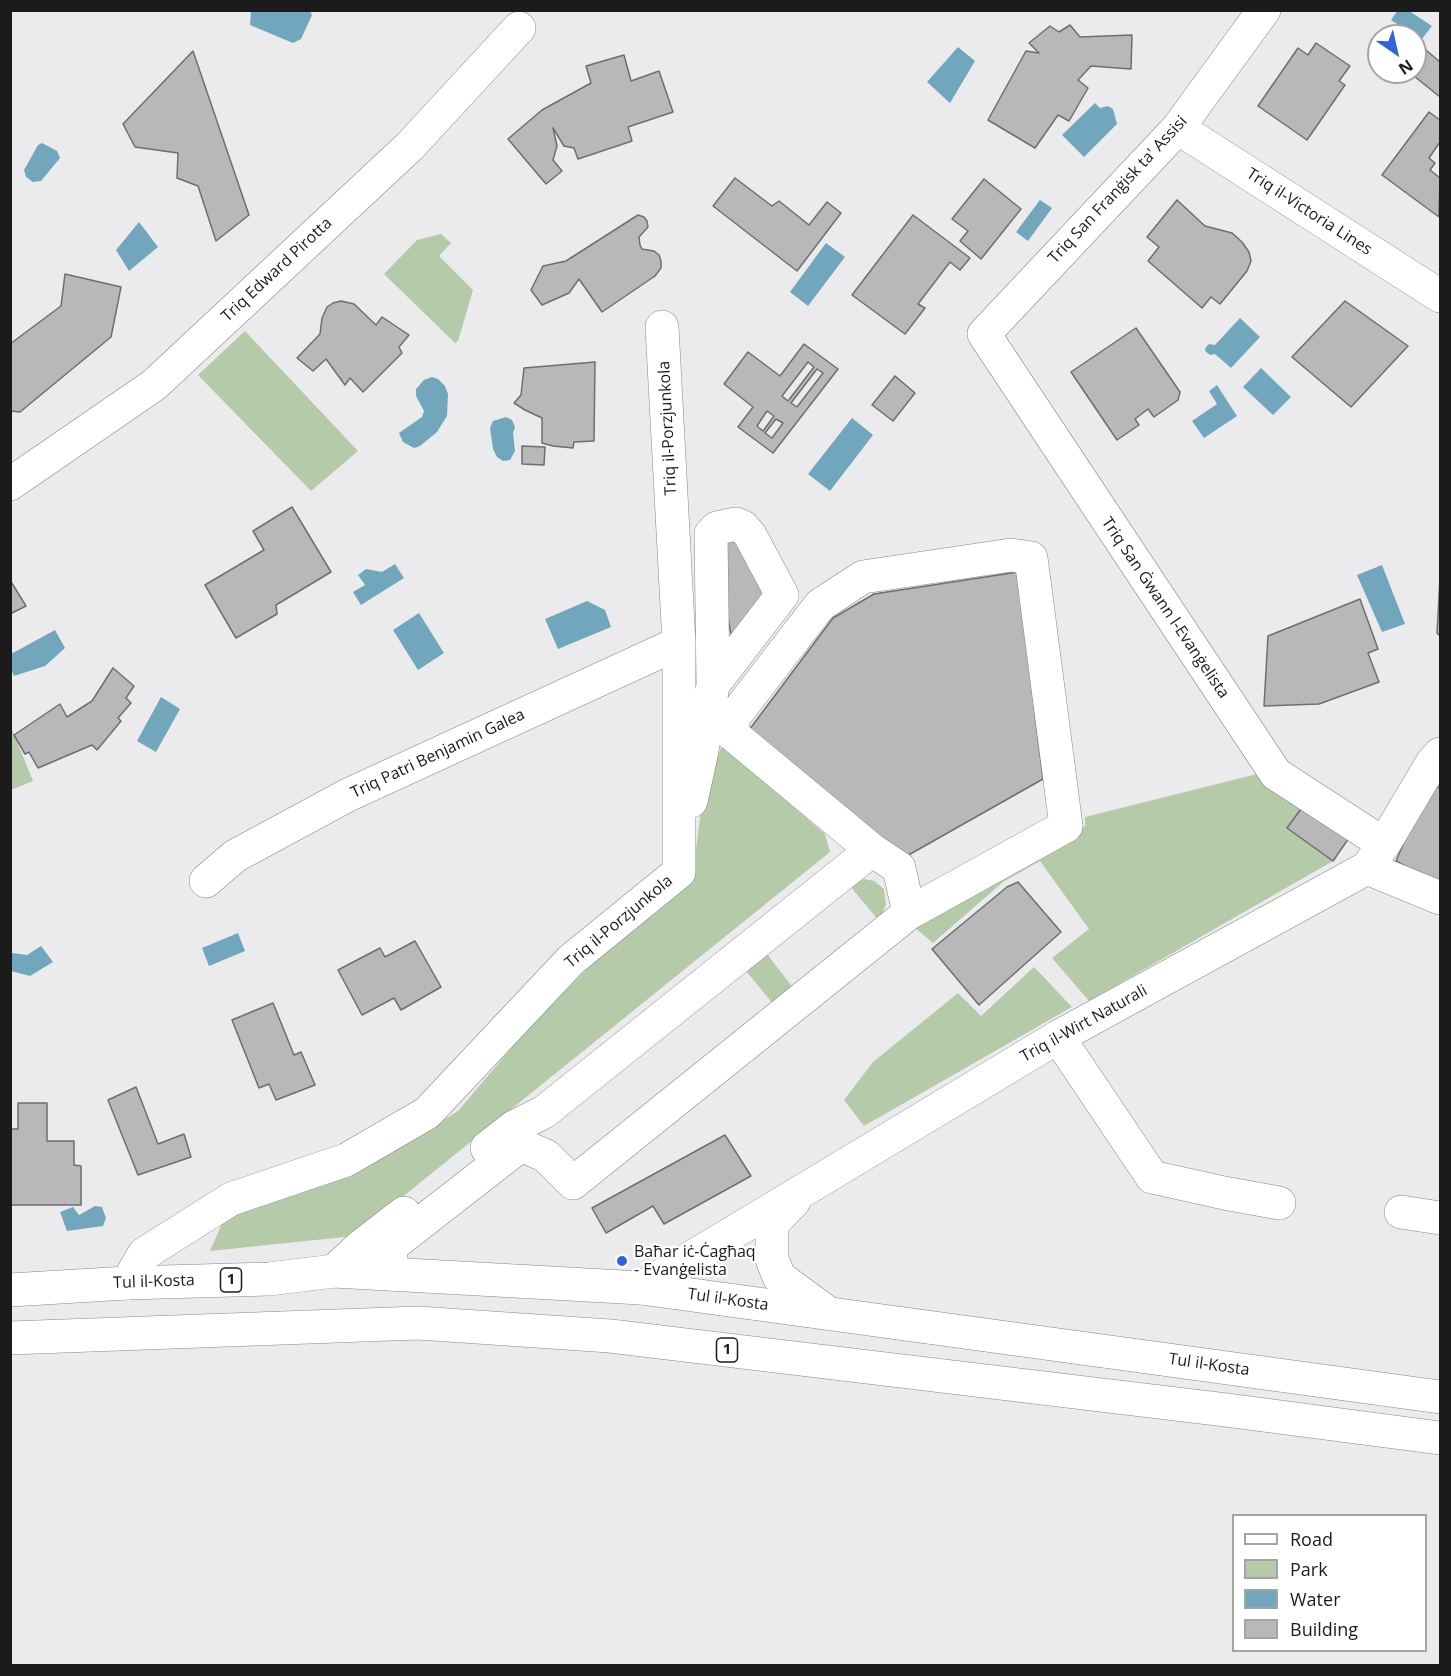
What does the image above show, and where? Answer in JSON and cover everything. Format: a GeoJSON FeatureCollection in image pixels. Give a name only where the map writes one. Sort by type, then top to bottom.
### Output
{"type":"FeatureCollection","features":[{"type":"Feature","properties":{"kind":"main road","name":"Triq San Franġisk ta' Assisi"},"geometry":{"type":"LineString","coordinates":[[984,334],[1179,128],[1264,10]]}},
{"type":"Feature","properties":{"kind":"main road","name":"Triq Edward Pirotta"},"geometry":{"type":"LineString","coordinates":[[10,484],[154,385],[410,146],[519,28]]}},
{"type":"Feature","properties":{"kind":"main road","name":"Triq il-Victoria Lines"},"geometry":{"type":"LineString","coordinates":[[1179,128],[1440,296]]}},
{"type":"Feature","properties":{"kind":"main road","name":"Triq il-Porzjunkola"},"geometry":{"type":"LineString","coordinates":[[127,1283],[144,1254],[231,1199],[346,1160],[427,1113],[571,960],[679,872],[679,643],[662,327]]}},
{"type":"Feature","properties":{"kind":"main road","name":"Triq San Ġwann l-Evanġelista"},"geometry":{"type":"LineString","coordinates":[[984,334],[1276,774],[1375,856],[1440,898]]}},
{"type":"Feature","properties":{"kind":"main road"},"geometry":{"type":"LineString","coordinates":[[392,1274],[390,1248],[521,1145],[546,1156],[573,1183],[909,913],[1065,826],[1031,558],[1011,555],[863,577],[820,605],[734,718],[732,734],[872,850],[899,868],[909,913]]}},
{"type":"Feature","properties":{"kind":"main road","name":"Triq Patri Benjamin Galea"},"geometry":{"type":"LineString","coordinates":[[206,881],[235,856],[348,795],[679,643]]}},
{"type":"Feature","properties":{"kind":"main road"},"geometry":{"type":"LineString","coordinates":[[678,814],[686,811],[690,806],[713,685]]}},
{"type":"Feature","properties":{"kind":"main road"},"geometry":{"type":"LineString","coordinates":[[1375,856],[1440,754]]}},
{"type":"Feature","properties":{"kind":"main road"},"geometry":{"type":"LineString","coordinates":[[334,1271],[360,1247],[514,1127],[544,1112],[872,850]]}},
{"type":"Feature","properties":{"kind":"main road","name":"Triq il-Wirt Naturali"},"geometry":{"type":"LineString","coordinates":[[641,1288],[1058,1037],[1375,856]]}},
{"type":"Feature","properties":{"kind":"main road"},"geometry":{"type":"LineString","coordinates":[[1058,1037],[1152,1177],[1224,1194],[1279,1203]]}},
{"type":"Feature","properties":{"kind":"main road","name":"Triq il-Wirt Naturali"},"geometry":{"type":"LineString","coordinates":[[805,1189],[772,1224],[772,1259],[779,1277],[828,1313]]}},
{"type":"Feature","properties":{"kind":"main road"},"geometry":{"type":"LineString","coordinates":[[1401,1212],[1440,1218]]}},
{"type":"Feature","properties":{"kind":"main road","name":"Tul il-Kosta"},"geometry":{"type":"LineString","coordinates":[[10,1290],[127,1283],[269,1279],[334,1271],[641,1288],[1440,1397]]}},
{"type":"Feature","properties":{"kind":"main road","name":"1"},"geometry":{"type":"LineString","coordinates":[[10,1338],[418,1323],[599,1335],[1440,1438]]}},
{"type":"Feature","properties":{"kind":"green space"},"geometry":{"type":"Polygon","coordinates":[[[441,234],[451,243],[439,256],[473,290],[458,341],[455,343],[384,274],[417,240],[441,234]]]}},
{"type":"Feature","properties":{"kind":"green space"},"geometry":{"type":"Polygon","coordinates":[[[245,331],[358,451],[311,491],[198,375],[245,331]]]}},
{"type":"Feature","properties":{"kind":"green space"},"geometry":{"type":"Polygon","coordinates":[[[11,727],[33,781],[10,790],[11,727]]]}},
{"type":"Feature","properties":{"kind":"green space"},"geometry":{"type":"Polygon","coordinates":[[[722,745],[825,834],[830,852],[354,1236],[210,1251],[227,1212],[384,1157],[458,1111],[531,1025],[601,955],[693,874],[702,801],[722,745]]]}},
{"type":"Feature","properties":{"kind":"green space"},"geometry":{"type":"Polygon","coordinates":[[[1257,774],[1306,802],[1333,861],[1089,1001],[1052,958],[1089,929],[1040,861],[1003,882],[933,943],[915,928],[923,918],[1085,826],[1085,817],[1257,774]]]}},
{"type":"Feature","properties":{"kind":"green space"},"geometry":{"type":"Polygon","coordinates":[[[864,879],[874,881],[884,889],[886,905],[879,921],[850,886],[864,879]]]}},
{"type":"Feature","properties":{"kind":"green space"},"geometry":{"type":"Polygon","coordinates":[[[767,954],[794,989],[774,1005],[746,971],[767,954]]]}},
{"type":"Feature","properties":{"kind":"green space"},"geometry":{"type":"Polygon","coordinates":[[[1034,967],[1072,1007],[864,1126],[844,1100],[873,1062],[958,993],[981,1016],[1034,967]]]}},
{"type":"Feature","properties":{"kind":"water"},"geometry":{"type":"Polygon","coordinates":[[[1398,10],[1409,11],[1432,26],[1427,32],[1427,24],[1397,24],[1391,20],[1398,10]]]}},
{"type":"Feature","properties":{"kind":"water"},"geometry":{"type":"Polygon","coordinates":[[[251,11],[310,11],[312,15],[301,39],[293,43],[250,25],[251,11]]]}},
{"type":"Feature","properties":{"kind":"water"},"geometry":{"type":"Polygon","coordinates":[[[958,47],[975,61],[950,103],[927,82],[958,47]]]}},
{"type":"Feature","properties":{"kind":"water"},"geometry":{"type":"Polygon","coordinates":[[[1095,103],[1100,108],[1108,106],[1113,109],[1117,124],[1084,157],[1062,135],[1095,103]]]}},
{"type":"Feature","properties":{"kind":"water"},"geometry":{"type":"Polygon","coordinates":[[[42,143],[57,151],[60,158],[41,181],[33,182],[26,177],[24,170],[38,145],[42,143]]]}},
{"type":"Feature","properties":{"kind":"water"},"geometry":{"type":"Polygon","coordinates":[[[1040,200],[1052,208],[1028,241],[1016,232],[1040,200]]]}},
{"type":"Feature","properties":{"kind":"water"},"geometry":{"type":"Polygon","coordinates":[[[139,222],[158,247],[129,271],[116,250],[139,222]]]}},
{"type":"Feature","properties":{"kind":"water"},"geometry":{"type":"Polygon","coordinates":[[[826,243],[845,257],[808,306],[790,292],[826,243]]]}},
{"type":"Feature","properties":{"kind":"water"},"geometry":{"type":"Polygon","coordinates":[[[1240,318],[1260,337],[1231,368],[1215,354],[1210,355],[1205,351],[1209,344],[1215,345],[1240,318]]]}},
{"type":"Feature","properties":{"kind":"water"},"geometry":{"type":"Polygon","coordinates":[[[1261,368],[1291,397],[1273,415],[1243,387],[1261,368]]]}},
{"type":"Feature","properties":{"kind":"water"},"geometry":{"type":"Polygon","coordinates":[[[432,377],[445,386],[448,394],[447,416],[437,432],[414,448],[403,442],[399,433],[422,417],[424,411],[416,396],[416,389],[424,380],[432,377]]]}},
{"type":"Feature","properties":{"kind":"water"},"geometry":{"type":"Polygon","coordinates":[[[1217,385],[1237,416],[1204,438],[1192,421],[1217,404],[1209,391],[1217,385]]]}},
{"type":"Feature","properties":{"kind":"water"},"geometry":{"type":"Polygon","coordinates":[[[506,417],[512,420],[515,427],[513,433],[515,451],[510,460],[503,461],[497,457],[493,449],[490,428],[493,421],[506,417]]]}},
{"type":"Feature","properties":{"kind":"water"},"geometry":{"type":"Polygon","coordinates":[[[852,418],[873,435],[830,491],[808,474],[852,418]]]}},
{"type":"Feature","properties":{"kind":"water"},"geometry":{"type":"Polygon","coordinates":[[[395,564],[404,578],[361,605],[353,592],[365,585],[358,575],[366,569],[382,572],[395,564]]]}},
{"type":"Feature","properties":{"kind":"water"},"geometry":{"type":"Polygon","coordinates":[[[1382,565],[1405,624],[1382,632],[1357,575],[1382,565]]]}},
{"type":"Feature","properties":{"kind":"water"},"geometry":{"type":"Polygon","coordinates":[[[587,601],[605,610],[611,627],[558,649],[545,619],[587,601]]]}},
{"type":"Feature","properties":{"kind":"water"},"geometry":{"type":"Polygon","coordinates":[[[419,613],[444,653],[418,670],[393,630],[419,613]]]}},
{"type":"Feature","properties":{"kind":"water"},"geometry":{"type":"Polygon","coordinates":[[[55,630],[65,648],[45,666],[14,676],[11,669],[11,654],[55,630]]]}},
{"type":"Feature","properties":{"kind":"water"},"geometry":{"type":"Polygon","coordinates":[[[161,697],[180,709],[156,752],[137,741],[161,697]]]}},
{"type":"Feature","properties":{"kind":"water"},"geometry":{"type":"Polygon","coordinates":[[[238,933],[245,951],[209,966],[202,948],[238,933]]]}},
{"type":"Feature","properties":{"kind":"water"},"geometry":{"type":"Polygon","coordinates":[[[41,946],[53,962],[30,976],[11,971],[12,953],[27,955],[41,946]]]}},
{"type":"Feature","properties":{"kind":"water"},"geometry":{"type":"Polygon","coordinates":[[[95,1206],[102,1207],[106,1218],[103,1226],[67,1231],[60,1212],[73,1207],[79,1215],[95,1206]]]}},
{"type":"Feature","properties":{"kind":"building"},"geometry":{"type":"Polygon","coordinates":[[[1070,25],[1080,37],[1132,35],[1131,69],[1091,66],[1078,80],[1088,88],[1069,121],[1058,115],[1035,148],[988,120],[1026,51],[1039,53],[1029,43],[1050,26],[1059,32],[1070,25]]]}},
{"type":"Feature","properties":{"kind":"building"},"geometry":{"type":"Polygon","coordinates":[[[1316,43],[1350,66],[1339,81],[1345,85],[1307,140],[1258,106],[1298,48],[1308,55],[1316,43]]]}},
{"type":"Feature","properties":{"kind":"building"},"geometry":{"type":"Polygon","coordinates":[[[193,51],[249,215],[216,241],[198,186],[177,178],[178,153],[135,147],[123,124],[193,51]]]}},
{"type":"Feature","properties":{"kind":"building"},"geometry":{"type":"Polygon","coordinates":[[[1427,51],[1440,62],[1440,97],[1424,84],[1427,84],[1427,51]]]}},
{"type":"Feature","properties":{"kind":"building"},"geometry":{"type":"Polygon","coordinates":[[[624,55],[631,81],[659,71],[673,112],[628,127],[632,141],[578,159],[574,148],[564,146],[553,128],[557,146],[553,160],[562,171],[546,184],[508,139],[542,110],[591,83],[586,66],[624,55]]]}},
{"type":"Feature","properties":{"kind":"building"},"geometry":{"type":"Polygon","coordinates":[[[1429,112],[1440,120],[1440,142],[1429,158],[1435,163],[1430,170],[1440,178],[1439,217],[1382,175],[1429,112]]]}},
{"type":"Feature","properties":{"kind":"building"},"geometry":{"type":"Polygon","coordinates":[[[735,178],[772,206],[779,201],[809,225],[827,202],[841,213],[797,271],[713,206],[735,178]]]}},
{"type":"Feature","properties":{"kind":"building"},"geometry":{"type":"Polygon","coordinates":[[[984,179],[1021,209],[981,259],[960,241],[968,231],[952,219],[984,179]]]}},
{"type":"Feature","properties":{"kind":"building"},"geometry":{"type":"Polygon","coordinates":[[[1177,200],[1205,226],[1232,233],[1249,252],[1251,261],[1247,271],[1220,304],[1211,297],[1202,308],[1148,261],[1159,247],[1147,237],[1177,200]]]}},
{"type":"Feature","properties":{"kind":"building"},"geometry":{"type":"Polygon","coordinates":[[[638,215],[644,217],[648,227],[639,237],[642,249],[654,251],[659,255],[661,261],[661,268],[655,276],[602,312],[579,279],[569,293],[542,305],[531,290],[543,266],[566,261],[638,215]]]}},
{"type":"Feature","properties":{"kind":"building"},"geometry":{"type":"Polygon","coordinates":[[[913,215],[970,258],[960,270],[950,262],[918,304],[925,308],[905,334],[852,295],[913,215]]]}},
{"type":"Feature","properties":{"kind":"building"},"geometry":{"type":"Polygon","coordinates":[[[65,274],[121,287],[111,337],[20,412],[10,411],[10,344],[61,306],[65,274]]]}},
{"type":"Feature","properties":{"kind":"building"},"geometry":{"type":"Polygon","coordinates":[[[341,301],[354,304],[376,325],[382,317],[409,335],[399,347],[402,353],[363,392],[350,378],[345,385],[326,359],[313,371],[297,358],[320,334],[322,318],[327,307],[341,301]]]}},
{"type":"Feature","properties":{"kind":"building"},"geometry":{"type":"Polygon","coordinates":[[[1345,301],[1408,346],[1351,407],[1292,357],[1345,301]]]}},
{"type":"Feature","properties":{"kind":"building"},"geometry":{"type":"Polygon","coordinates":[[[1136,328],[1180,392],[1178,400],[1154,417],[1148,409],[1135,419],[1139,425],[1117,440],[1071,372],[1136,328]]]}},
{"type":"Feature","properties":{"kind":"building"},"geometry":{"type":"Polygon","coordinates":[[[804,344],[838,369],[773,453],[738,427],[753,407],[724,384],[748,352],[780,376],[804,344]]]}},
{"type":"Feature","properties":{"kind":"building"},"geometry":{"type":"Polygon","coordinates":[[[595,362],[594,441],[574,442],[573,448],[542,443],[542,418],[514,403],[521,395],[524,368],[595,362]]]}},
{"type":"Feature","properties":{"kind":"building"},"geometry":{"type":"Polygon","coordinates":[[[808,362],[814,367],[788,401],[782,396],[808,362]]]}},
{"type":"Feature","properties":{"kind":"building"},"geometry":{"type":"Polygon","coordinates":[[[817,369],[823,373],[797,407],[791,403],[817,369]]]}},
{"type":"Feature","properties":{"kind":"building"},"geometry":{"type":"Polygon","coordinates":[[[895,376],[915,393],[893,421],[872,405],[895,376]]]}},
{"type":"Feature","properties":{"kind":"building"},"geometry":{"type":"Polygon","coordinates":[[[767,411],[774,416],[763,431],[757,426],[767,411]]]}},
{"type":"Feature","properties":{"kind":"building"},"geometry":{"type":"Polygon","coordinates":[[[776,419],[783,423],[772,438],[765,433],[776,419]]]}},
{"type":"Feature","properties":{"kind":"building"},"geometry":{"type":"Polygon","coordinates":[[[522,446],[545,447],[544,465],[522,464],[522,446]]]}},
{"type":"Feature","properties":{"kind":"building"},"geometry":{"type":"Polygon","coordinates":[[[292,507],[331,572],[276,605],[277,614],[236,638],[205,585],[264,550],[253,531],[292,507]]]}},
{"type":"Feature","properties":{"kind":"building"},"geometry":{"type":"Polygon","coordinates":[[[739,529],[774,593],[734,649],[714,548],[739,529]]]}},
{"type":"Feature","properties":{"kind":"building"},"geometry":{"type":"Polygon","coordinates":[[[1018,572],[1043,779],[905,857],[746,734],[833,618],[874,594],[1018,572]]]}},
{"type":"Feature","properties":{"kind":"building"},"geometry":{"type":"Polygon","coordinates":[[[1440,578],[1440,636],[1437,633],[1440,578]]]}},
{"type":"Feature","properties":{"kind":"building"},"geometry":{"type":"Polygon","coordinates":[[[10,580],[26,606],[10,614],[10,580]]]}},
{"type":"Feature","properties":{"kind":"building"},"geometry":{"type":"Polygon","coordinates":[[[1360,599],[1378,649],[1368,653],[1379,682],[1319,704],[1264,706],[1268,636],[1360,599]]]}},
{"type":"Feature","properties":{"kind":"building"},"geometry":{"type":"Polygon","coordinates":[[[113,668],[134,686],[126,698],[131,703],[118,718],[121,721],[97,750],[92,745],[38,768],[29,752],[25,754],[14,735],[60,704],[67,717],[92,701],[113,668]]]}},
{"type":"Feature","properties":{"kind":"building"},"geometry":{"type":"Polygon","coordinates":[[[1429,783],[1440,788],[1440,886],[1396,861],[1429,783]]]}},
{"type":"Feature","properties":{"kind":"building"},"geometry":{"type":"Polygon","coordinates":[[[1306,802],[1351,835],[1333,861],[1287,828],[1306,802]]]}},
{"type":"Feature","properties":{"kind":"building"},"geometry":{"type":"Polygon","coordinates":[[[1018,882],[1061,932],[979,1005],[932,949],[1007,887],[1018,882]]]}},
{"type":"Feature","properties":{"kind":"building"},"geometry":{"type":"Polygon","coordinates":[[[415,941],[441,987],[401,1010],[394,998],[362,1015],[338,970],[380,948],[385,957],[415,941]]]}},
{"type":"Feature","properties":{"kind":"building"},"geometry":{"type":"Polygon","coordinates":[[[273,1003],[294,1055],[301,1052],[315,1085],[276,1100],[269,1084],[259,1088],[232,1020],[273,1003]]]}},
{"type":"Feature","properties":{"kind":"building"},"geometry":{"type":"Polygon","coordinates":[[[136,1087],[158,1144],[184,1134],[191,1157],[138,1175],[108,1100],[136,1087]]]}},
{"type":"Feature","properties":{"kind":"building"},"geometry":{"type":"Polygon","coordinates":[[[18,1103],[47,1103],[47,1141],[74,1141],[74,1165],[81,1166],[81,1205],[10,1205],[10,1129],[18,1129],[18,1103]]]}},
{"type":"Feature","properties":{"kind":"building"},"geometry":{"type":"Polygon","coordinates":[[[725,1135],[751,1176],[664,1224],[653,1206],[606,1233],[592,1208],[725,1135]]]}},
{"type":"Feature","properties":{"kind":"place","name":"Baħar iċ-Ċagħaq - Evanġelista"},"geometry":{"type":"Point","coordinates":[622,1261]}}]}
